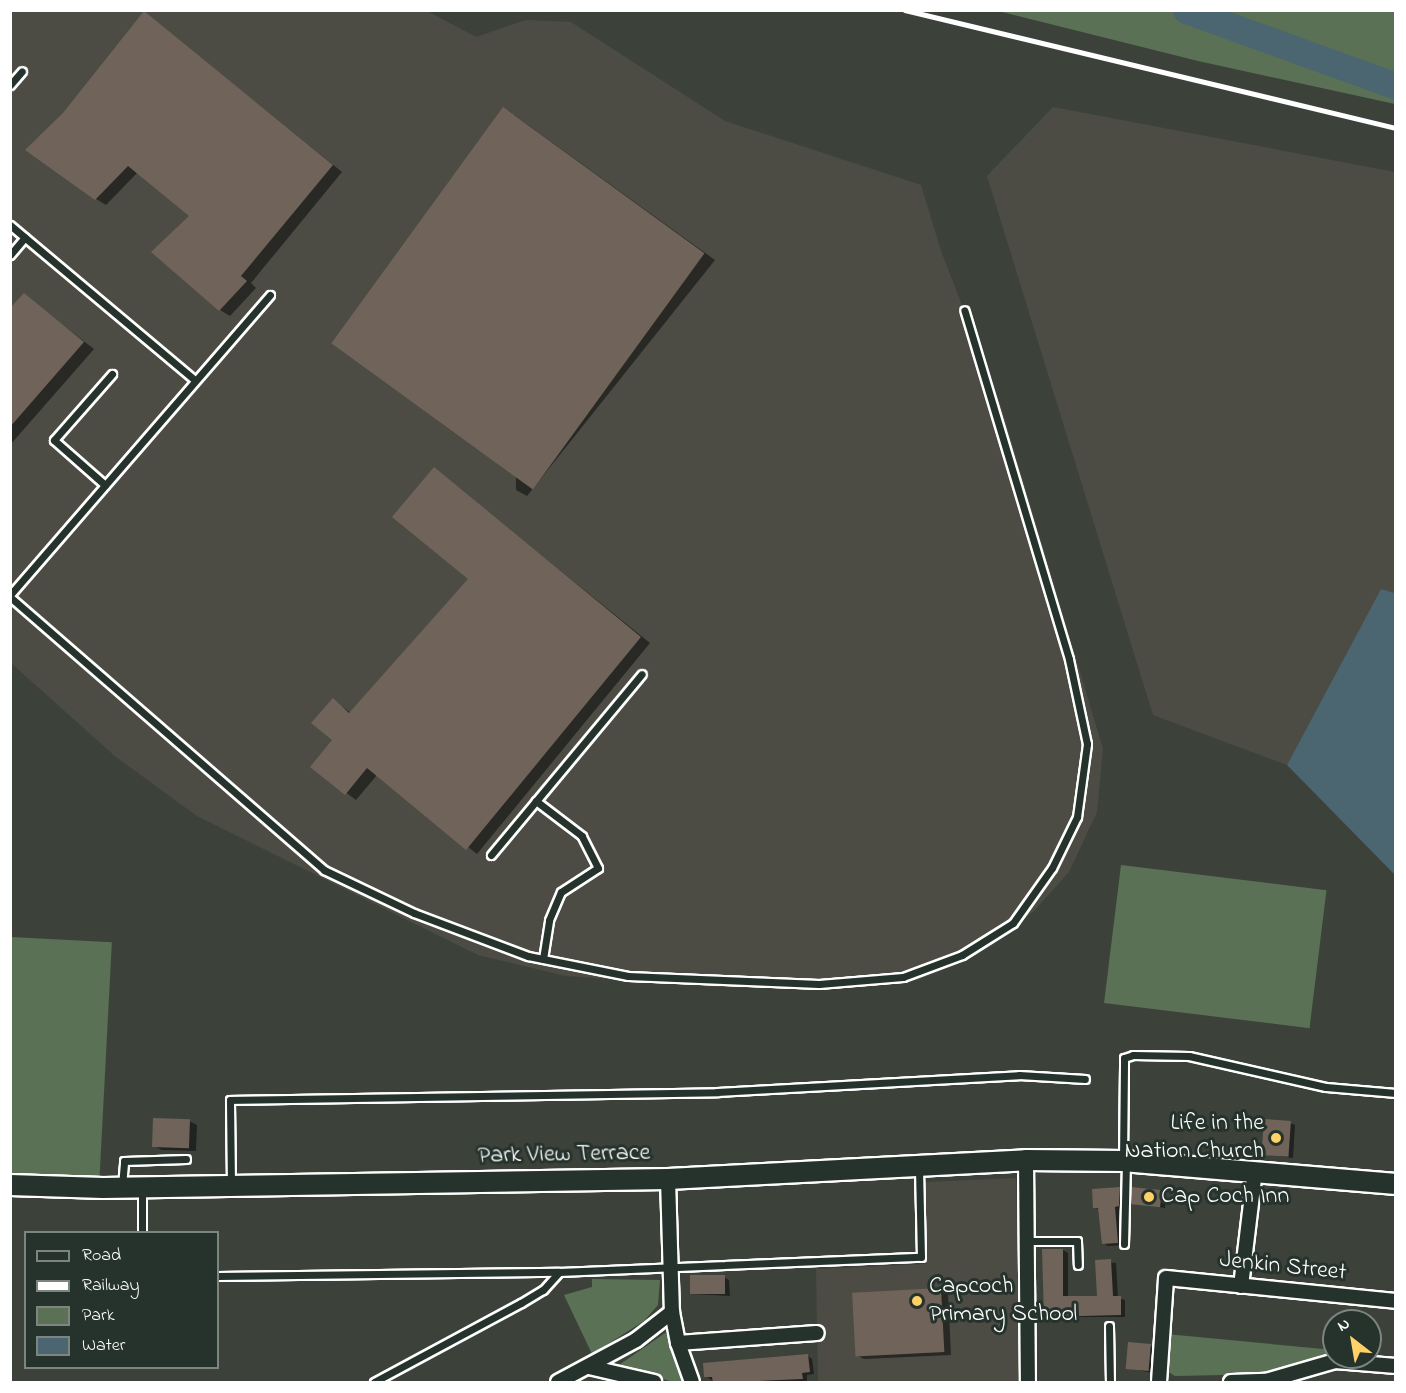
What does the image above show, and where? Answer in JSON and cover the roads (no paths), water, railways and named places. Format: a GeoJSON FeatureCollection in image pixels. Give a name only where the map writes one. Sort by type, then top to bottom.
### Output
{"type":"FeatureCollection","features":[{"type":"Feature","properties":{"kind":"main road","name":"Park View Terrace"},"geometry":{"type":"LineString","coordinates":[[10,1185],[142,1188],[668,1179],[1026,1160],[1124,1161],[1255,1170],[1395,1184]]}},
{"type":"Feature","properties":{"kind":"street"},"geometry":{"type":"LineString","coordinates":[[1026,1160],[1028,1383]]}},
{"type":"Feature","properties":{"kind":"street"},"geometry":{"type":"LineString","coordinates":[[1241,1286],[1255,1170]]}},
{"type":"Feature","properties":{"kind":"street"},"geometry":{"type":"LineString","coordinates":[[668,1179],[672,1312],[678,1342],[692,1383]]}},
{"type":"Feature","properties":{"kind":"street","name":"Jenkin Street"},"geometry":{"type":"LineString","coordinates":[[1159,1383],[1167,1278],[1395,1301]]}},
{"type":"Feature","properties":{"kind":"street"},"geometry":{"type":"LineString","coordinates":[[558,1383],[589,1367],[672,1312]]}},
{"type":"Feature","properties":{"kind":"street"},"geometry":{"type":"LineString","coordinates":[[678,1342],[817,1333]]}},
{"type":"Feature","properties":{"kind":"street"},"geometry":{"type":"LineString","coordinates":[[1231,1383],[1266,1381],[1335,1361],[1395,1366]]}},
{"type":"Feature","properties":{"kind":"street"},"geometry":{"type":"LineString","coordinates":[[589,1367],[654,1383]]}},
{"type":"Feature","properties":{"kind":"lane"},"geometry":{"type":"LineString","coordinates":[[10,85],[22,71]]}},
{"type":"Feature","properties":{"kind":"lane"},"geometry":{"type":"LineString","coordinates":[[10,225],[195,380]]}},
{"type":"Feature","properties":{"kind":"lane"},"geometry":{"type":"LineString","coordinates":[[10,255],[25,237]]}},
{"type":"Feature","properties":{"kind":"lane"},"geometry":{"type":"LineString","coordinates":[[270,296],[10,596],[324,870],[414,913],[543,959],[628,976],[819,984],[903,977],[962,956],[1013,923],[1052,868],[1077,817],[1087,744],[1069,659],[964,310]]}},
{"type":"Feature","properties":{"kind":"lane"},"geometry":{"type":"LineString","coordinates":[[105,484],[54,440],[112,374]]}},
{"type":"Feature","properties":{"kind":"lane"},"geometry":{"type":"LineString","coordinates":[[491,855],[642,674]]}},
{"type":"Feature","properties":{"kind":"lane"},"geometry":{"type":"LineString","coordinates":[[536,801],[582,836],[598,868],[561,892],[549,920],[543,959]]}},
{"type":"Feature","properties":{"kind":"lane"},"geometry":{"type":"LineString","coordinates":[[1124,1244],[1124,1058],[1133,1054],[1189,1056],[1326,1087],[1395,1094]]}},
{"type":"Feature","properties":{"kind":"lane"},"geometry":{"type":"LineString","coordinates":[[231,1186],[230,1100],[717,1092],[1019,1075],[1085,1078]]}},
{"type":"Feature","properties":{"kind":"lane"},"geometry":{"type":"LineString","coordinates":[[112,1188],[124,1161],[186,1159]]}},
{"type":"Feature","properties":{"kind":"lane"},"geometry":{"type":"LineString","coordinates":[[219,1276],[559,1272],[921,1257],[919,1166]]}},
{"type":"Feature","properties":{"kind":"lane"},"geometry":{"type":"LineString","coordinates":[[142,1188],[142,1231]]}},
{"type":"Feature","properties":{"kind":"lane"},"geometry":{"type":"LineString","coordinates":[[1027,1241],[1077,1241],[1078,1265]]}},
{"type":"Feature","properties":{"kind":"lane"},"geometry":{"type":"LineString","coordinates":[[374,1383],[528,1299],[559,1272]]}},
{"type":"Feature","properties":{"kind":"lane"},"geometry":{"type":"LineString","coordinates":[[1109,1326],[1110,1383]]}},
{"type":"Feature","properties":{"kind":"water"},"geometry":{"type":"Polygon","coordinates":[[[1381,589],[1395,593],[1395,875],[1287,765],[1381,589]]]}},
{"type":"Feature","properties":{"kind":"waterway"},"geometry":{"type":"LineString","coordinates":[[1186,10],[1396,86]]}},
{"type":"Feature","properties":{"kind":"railway"},"geometry":{"type":"LineString","coordinates":[[905,10],[1396,128]]}},
{"type":"Feature","properties":{"kind":"place","name":"Life in the Nation Church"},"geometry":{"type":"Point","coordinates":[1276,1138]}},
{"type":"Feature","properties":{"kind":"place","name":"Cap Coch Inn"},"geometry":{"type":"Point","coordinates":[1149,1197]}},
{"type":"Feature","properties":{"kind":"place","name":"Capcoch Primary School"},"geometry":{"type":"Point","coordinates":[917,1301]}}]}
